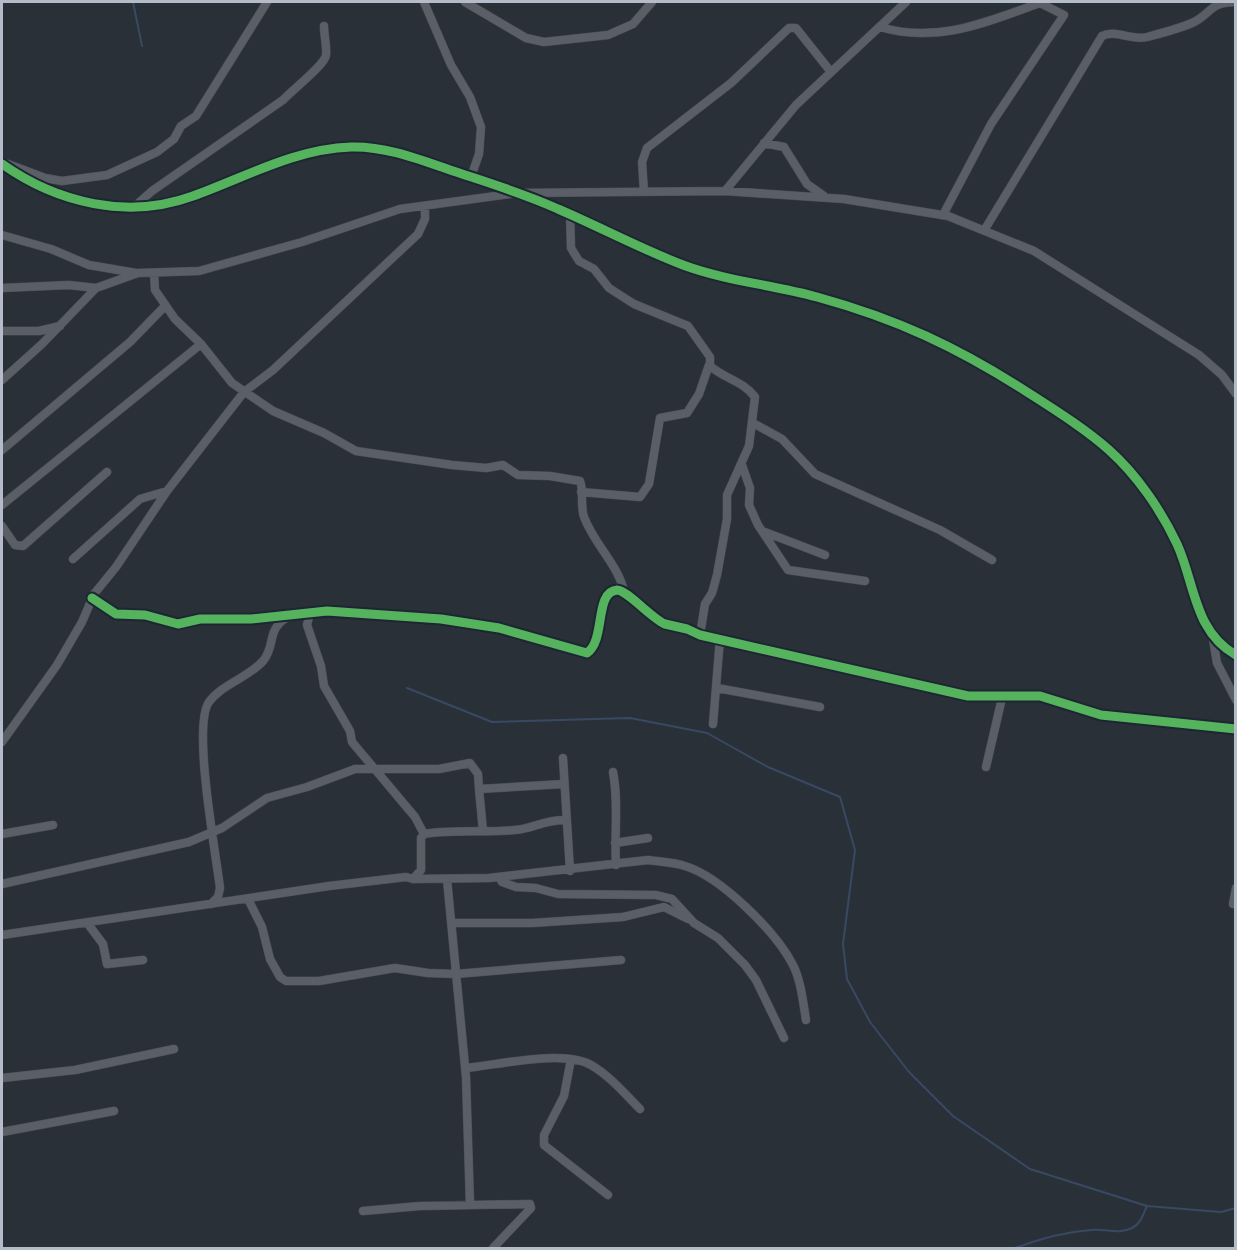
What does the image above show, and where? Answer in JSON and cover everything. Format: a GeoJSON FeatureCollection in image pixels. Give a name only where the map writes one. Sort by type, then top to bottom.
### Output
{"type":"FeatureCollection","features":[{"type":"Feature","properties":{"kind":"street"},"geometry":{"type":"LineString","coordinates":[[2,162],[45,178],[74,181],[107,175],[153,154],[174,139],[182,126],[196,117],[267,2]]}},
{"type":"Feature","properties":{"kind":"street"},"geometry":{"type":"LineString","coordinates":[[424,2],[451,65],[470,97],[480,127],[479,154],[471,177]]}},
{"type":"Feature","properties":{"kind":"street"},"geometry":{"type":"LineString","coordinates":[[465,2],[526,38],[544,42],[608,34],[633,24],[652,2]]}},
{"type":"Feature","properties":{"kind":"street"},"geometry":{"type":"LineString","coordinates":[[725,191],[796,105],[906,2]]}},
{"type":"Feature","properties":{"kind":"street"},"geometry":{"type":"LineString","coordinates":[[984,229],[1102,36],[1108,33],[1147,38],[1191,23],[1217,3],[1236,2]]}},
{"type":"Feature","properties":{"kind":"street"},"geometry":{"type":"LineString","coordinates":[[880,27],[927,36],[972,27],[1041,3],[1064,15],[991,124],[943,215]]}},
{"type":"Feature","properties":{"kind":"street"},"geometry":{"type":"LineString","coordinates":[[135,206],[152,191],[283,100],[304,78],[318,68],[326,54],[324,26]]}},
{"type":"Feature","properties":{"kind":"street"},"geometry":{"type":"LineString","coordinates":[[644,192],[642,162],[647,148],[731,83],[789,27],[796,28],[806,37],[831,72]]}},
{"type":"Feature","properties":{"kind":"street"},"geometry":{"type":"LineString","coordinates":[[764,142],[784,147],[807,184],[827,197]]}},
{"type":"Feature","properties":{"kind":"street"},"geometry":{"type":"LineString","coordinates":[[2,162],[32,185],[59,196],[102,204],[135,206],[165,204],[192,197],[273,163],[297,156],[352,147],[402,154],[557,208],[683,266],[813,296],[896,321],[981,362],[1063,415],[1113,453],[1164,518],[1179,548],[1200,614],[1213,639],[1214,655],[1236,700]]}},
{"type":"Feature","properties":{"kind":"street"},"geometry":{"type":"LineString","coordinates":[[2,235],[51,249],[89,265],[138,273],[181,273],[213,268],[302,242],[381,215],[425,206],[517,193],[725,191],[827,197],[943,215],[984,229],[1034,251],[1199,355],[1218,370],[1235,393]]}},
{"type":"Feature","properties":{"kind":"street"},"geometry":{"type":"LineString","coordinates":[[2,742],[57,665],[82,622],[92,598],[167,491],[244,392],[273,370],[418,234],[425,219],[425,206]]}},
{"type":"Feature","properties":{"kind":"street"},"geometry":{"type":"LineString","coordinates":[[570,214],[571,248],[579,261],[594,269],[609,288],[634,304],[688,326],[710,357],[699,394],[687,413],[660,418],[649,484],[640,497],[581,492]]}},
{"type":"Feature","properties":{"kind":"street"},"geometry":{"type":"LineString","coordinates":[[2,288],[69,285],[96,288],[138,273]]}},
{"type":"Feature","properties":{"kind":"street"},"geometry":{"type":"LineString","coordinates":[[154,273],[155,290],[165,306],[201,344],[232,383],[273,411],[324,433],[356,451],[452,465],[486,468],[503,465],[518,475],[550,476],[580,481],[583,515],[589,529],[619,574],[624,591],[653,618],[700,635],[968,696],[1002,698],[1040,696],[1101,715],[1236,729]]}},
{"type":"Feature","properties":{"kind":"street"},"geometry":{"type":"LineString","coordinates":[[2,380],[60,326],[96,288]]}},
{"type":"Feature","properties":{"kind":"street"},"geometry":{"type":"LineString","coordinates":[[2,450],[130,342],[165,306]]}},
{"type":"Feature","properties":{"kind":"street"},"geometry":{"type":"LineString","coordinates":[[2,331],[39,331],[60,326]]}},
{"type":"Feature","properties":{"kind":"street"},"geometry":{"type":"LineString","coordinates":[[2,504],[201,344]]}},
{"type":"Feature","properties":{"kind":"street"},"geometry":{"type":"LineString","coordinates":[[700,635],[705,604],[712,593],[717,575],[726,525],[727,495],[749,446],[755,397],[750,390],[709,365]]}},
{"type":"Feature","properties":{"kind":"street"},"geometry":{"type":"LineString","coordinates":[[753,423],[782,439],[796,456],[821,477],[930,525],[992,560]]}},
{"type":"Feature","properties":{"kind":"street"},"geometry":{"type":"LineString","coordinates":[[741,465],[750,488],[749,505],[761,531],[788,570],[865,581]]}},
{"type":"Feature","properties":{"kind":"street"},"geometry":{"type":"LineString","coordinates":[[2,526],[15,545],[23,546],[107,472]]}},
{"type":"Feature","properties":{"kind":"street"},"geometry":{"type":"LineString","coordinates":[[73,559],[140,499],[167,491]]}},
{"type":"Feature","properties":{"kind":"street"},"geometry":{"type":"LineString","coordinates":[[761,531],[825,555]]}},
{"type":"Feature","properties":{"kind":"street"},"geometry":{"type":"LineString","coordinates":[[92,598],[116,614],[146,615],[178,624],[200,619],[287,617],[327,611],[441,619],[499,628],[587,653],[597,641],[604,600],[613,591],[624,591]]}},
{"type":"Feature","properties":{"kind":"street"},"geometry":{"type":"LineString","coordinates":[[310,613],[307,625],[321,666],[324,686],[351,731],[352,742],[415,817],[424,834],[421,870],[413,879]]}},
{"type":"Feature","properties":{"kind":"street"},"geometry":{"type":"LineString","coordinates":[[211,904],[220,893],[211,834],[202,741],[204,712],[216,694],[263,661],[270,648],[273,630],[287,617]]}},
{"type":"Feature","properties":{"kind":"street"},"geometry":{"type":"LineString","coordinates":[[713,724],[720,638]]}},
{"type":"Feature","properties":{"kind":"street"},"geometry":{"type":"LineString","coordinates":[[1213,639],[1236,655]]}},
{"type":"Feature","properties":{"kind":"street"},"geometry":{"type":"LineString","coordinates":[[717,688],[820,707]]}},
{"type":"Feature","properties":{"kind":"street"},"geometry":{"type":"LineString","coordinates":[[986,767],[1002,698]]}},
{"type":"Feature","properties":{"kind":"street"},"geometry":{"type":"LineString","coordinates":[[563,758],[570,871]]}},
{"type":"Feature","properties":{"kind":"street"},"geometry":{"type":"LineString","coordinates":[[2,884],[161,850],[211,834],[278,793],[307,787],[355,769],[439,769],[470,763],[478,774],[483,831]]}},
{"type":"Feature","properties":{"kind":"street"},"geometry":{"type":"LineString","coordinates":[[613,772],[618,801],[616,864]]}},
{"type":"Feature","properties":{"kind":"street"},"geometry":{"type":"LineString","coordinates":[[479,789],[564,784]]}},
{"type":"Feature","properties":{"kind":"street"},"geometry":{"type":"LineString","coordinates":[[424,834],[524,829],[548,820],[566,820]]}},
{"type":"Feature","properties":{"kind":"street"},"geometry":{"type":"LineString","coordinates":[[2,834],[52,825]]}},
{"type":"Feature","properties":{"kind":"street"},"geometry":{"type":"LineString","coordinates":[[615,843],[648,838]]}},
{"type":"Feature","properties":{"kind":"street"},"geometry":{"type":"LineString","coordinates":[[2,935],[88,924],[328,886],[406,877],[447,879],[499,877],[570,871],[648,860],[678,864],[699,872],[722,888],[764,927],[793,965],[806,1020]]}},
{"type":"Feature","properties":{"kind":"street"},"geometry":{"type":"LineString","coordinates":[[499,877],[502,882],[516,887],[536,888],[558,894],[656,895],[672,899],[694,923]]}},
{"type":"Feature","properties":{"kind":"street"},"geometry":{"type":"LineString","coordinates":[[447,879],[466,1068],[470,1205]]}},
{"type":"Feature","properties":{"kind":"street"},"geometry":{"type":"LineString","coordinates":[[1233,904],[1236,888]]}},
{"type":"Feature","properties":{"kind":"street"},"geometry":{"type":"LineString","coordinates":[[248,899],[262,927],[270,959],[280,977],[286,981],[299,983],[340,979],[395,968],[456,974],[621,960]]}},
{"type":"Feature","properties":{"kind":"street"},"geometry":{"type":"LineString","coordinates":[[451,923],[532,923],[623,917],[664,907],[718,938],[745,965],[756,980],[784,1038]]}},
{"type":"Feature","properties":{"kind":"street"},"geometry":{"type":"LineString","coordinates":[[88,924],[103,944],[107,964],[143,960]]}},
{"type":"Feature","properties":{"kind":"street"},"geometry":{"type":"LineString","coordinates":[[2,1078],[75,1070],[174,1049]]}},
{"type":"Feature","properties":{"kind":"street"},"geometry":{"type":"LineString","coordinates":[[466,1068],[571,1059],[589,1064],[603,1074],[640,1109]]}},
{"type":"Feature","properties":{"kind":"street"},"geometry":{"type":"LineString","coordinates":[[571,1059],[564,1096],[544,1135],[544,1144],[608,1196]]}},
{"type":"Feature","properties":{"kind":"street"},"geometry":{"type":"LineString","coordinates":[[2,1132],[114,1111]]}},
{"type":"Feature","properties":{"kind":"street"},"geometry":{"type":"LineString","coordinates":[[363,1211],[470,1205],[531,1206],[493,1248]]}},
{"type":"Feature","properties":{"kind":"waterway"},"geometry":{"type":"LineString","coordinates":[[133,2],[142,46]]}},
{"type":"Feature","properties":{"kind":"waterway"},"geometry":{"type":"LineString","coordinates":[[407,688],[492,722],[630,718],[707,733],[768,767],[840,797],[855,850],[843,944],[847,979],[870,1022],[909,1072],[953,1116],[1030,1169],[1147,1206],[1221,1212],[1236,1208]]}},
{"type":"Feature","properties":{"kind":"waterway"},"geometry":{"type":"LineString","coordinates":[[1015,1248],[1072,1232],[1127,1230],[1138,1224],[1147,1206]]}},
{"type":"Feature","properties":{"kind":"cycle path"},"geometry":{"type":"LineString","coordinates":[[2,164],[23,178],[69,198],[94,204],[143,207],[193,196],[270,165],[310,153],[351,147],[389,151],[531,198],[683,265],[716,275],[817,297],[900,325],[951,348],[1001,376],[1079,427],[1119,460],[1148,494],[1171,531],[1204,620],[1222,645],[1236,655]]}},
{"type":"Feature","properties":{"kind":"cycle path"},"geometry":{"type":"LineString","coordinates":[[92,598],[116,614],[145,615],[178,624],[200,619],[251,619],[327,611],[441,619],[499,628],[587,653],[593,647],[605,599],[617,590],[627,594],[665,624],[687,629],[700,635],[968,696],[1040,696],[1101,715],[1236,729]]}}]}
